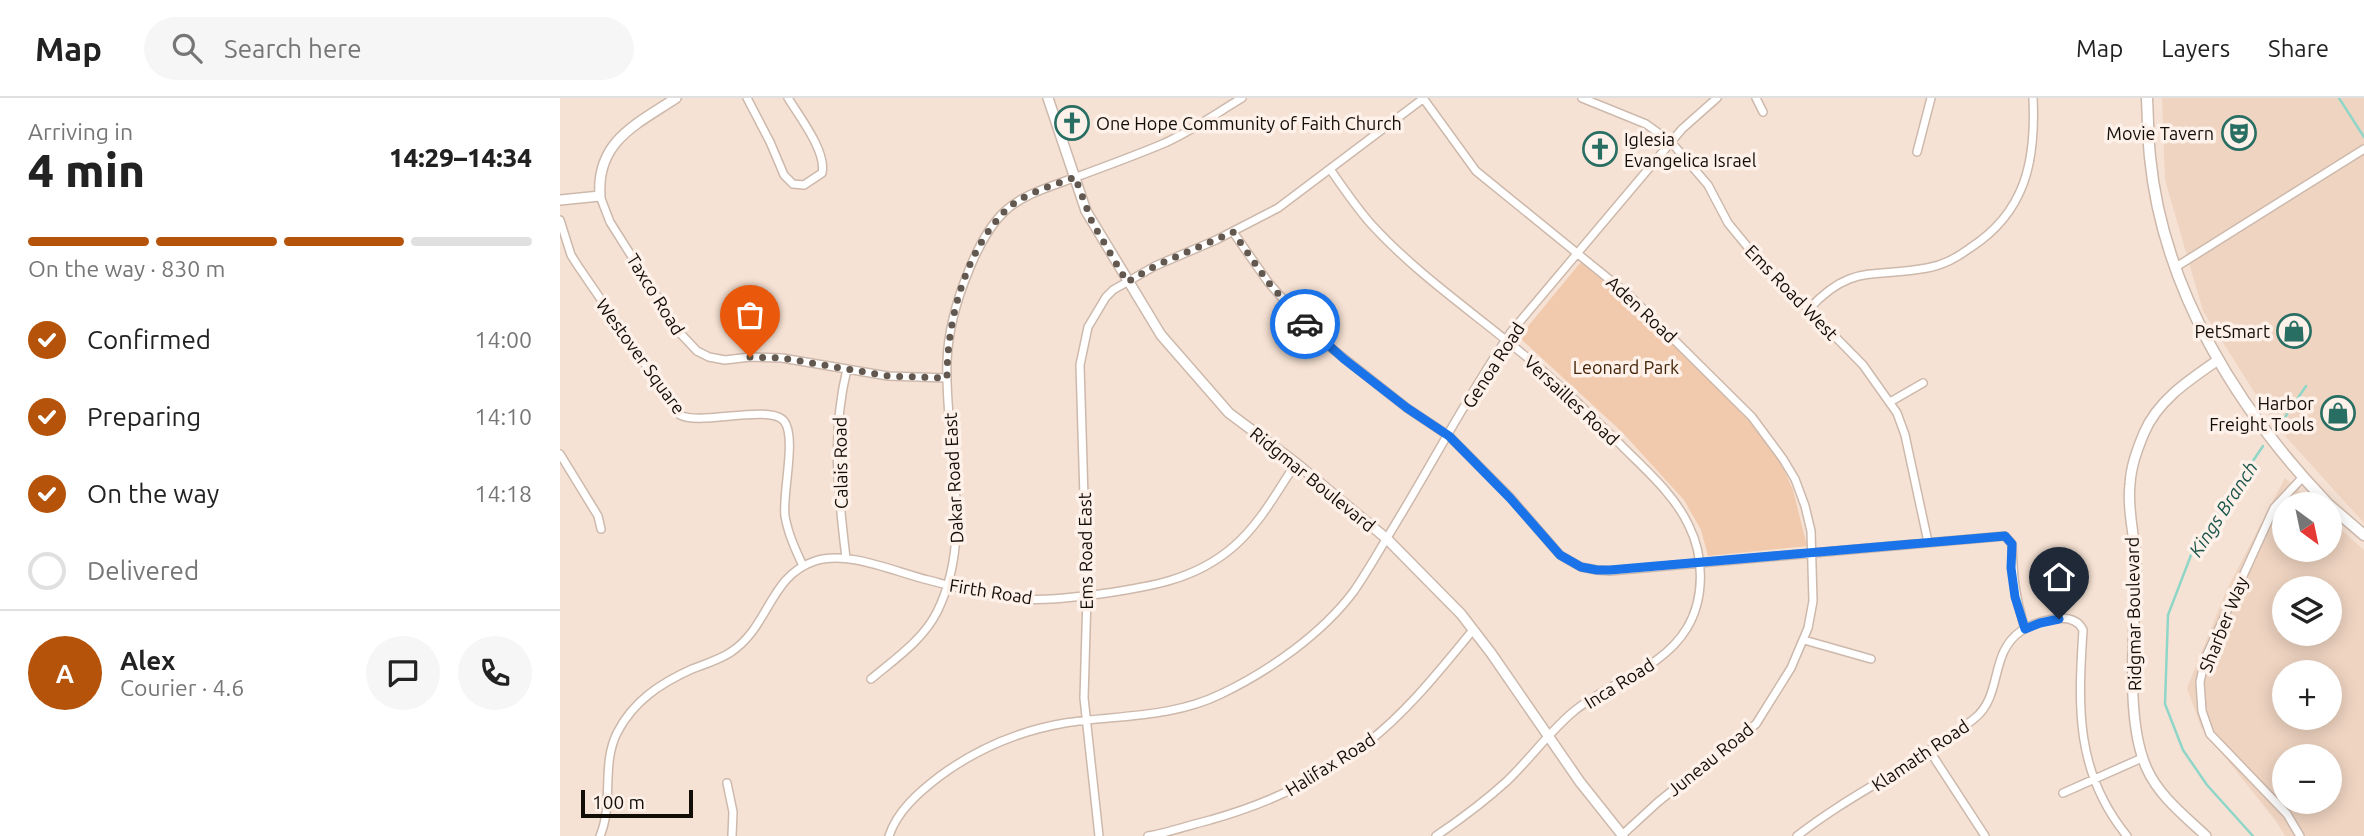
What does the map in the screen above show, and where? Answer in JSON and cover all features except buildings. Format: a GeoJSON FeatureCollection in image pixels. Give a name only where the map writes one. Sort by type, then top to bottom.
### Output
{"type":"FeatureCollection","features":[{"type":"Feature","properties":{"kind":"main road"},"geometry":{"type":"LineString","coordinates":[[2147,98],[2154,187],[2165,234],[2197,320],[2218,360],[2268,435],[2317,492]]}},
{"type":"Feature","properties":{"kind":"main road"},"geometry":{"type":"LineString","coordinates":[[2342,516],[2364,535]]}},
{"type":"Feature","properties":{"kind":"street"},"geometry":{"type":"LineString","coordinates":[[560,200],[600,196],[599,178],[617,139],[626,130],[676,98]]}},
{"type":"Feature","properties":{"kind":"street"},"geometry":{"type":"LineString","coordinates":[[747,98],[770,142],[783,176],[793,184],[804,185],[822,173],[824,163],[788,98]]}},
{"type":"Feature","properties":{"kind":"street","name":"Ridgmar Boulevard"},"geometry":{"type":"LineString","coordinates":[[1048,98],[1092,222],[1161,335],[1229,413],[1296,463],[1387,539],[1461,614],[1622,836]]}},
{"type":"Feature","properties":{"kind":"street","name":"Dakar Road East"},"geometry":{"type":"LineString","coordinates":[[871,679],[916,641],[936,614],[949,585],[957,549],[947,378],[952,323],[960,291],[982,243],[1003,213],[1014,204],[1046,188],[1171,140],[1242,98]]}},
{"type":"Feature","properties":{"kind":"street"},"geometry":{"type":"LineString","coordinates":[[1127,282],[1155,266],[1233,232],[1279,208],[1423,98]]}},
{"type":"Feature","properties":{"kind":"street","name":"Aden Road"},"geometry":{"type":"LineString","coordinates":[[1423,98],[1476,171],[1631,297],[1752,417],[1795,479],[1808,519],[1812,553]]}},
{"type":"Feature","properties":{"kind":"street","name":"Ems Road West"},"geometry":{"type":"LineString","coordinates":[[1582,98],[1597,101],[1646,124],[1671,142],[1708,185],[1728,223],[1743,242],[1863,365],[1890,402],[1905,435],[1928,542]]}},
{"type":"Feature","properties":{"kind":"street","name":"Genoa Road"},"geometry":{"type":"LineString","coordinates":[[889,836],[893,825],[916,796],[954,766],[1002,739],[1026,731],[1087,721],[1155,714],[1219,695],[1282,659],[1337,610],[1354,591],[1387,539],[1506,340],[1671,142],[1717,98]]}},
{"type":"Feature","properties":{"kind":"street"},"geometry":{"type":"LineString","coordinates":[[1756,98],[1763,112]]}},
{"type":"Feature","properties":{"kind":"street"},"geometry":{"type":"LineString","coordinates":[[1917,152],[1931,98]]}},
{"type":"Feature","properties":{"kind":"street"},"geometry":{"type":"LineString","coordinates":[[1809,309],[1824,292],[1848,278],[1861,274],[1936,266],[1951,261],[1995,230],[2017,199],[2030,166],[2034,130],[2033,98]]}},
{"type":"Feature","properties":{"kind":"street"},"geometry":{"type":"LineString","coordinates":[[2176,267],[2364,149]]}},
{"type":"Feature","properties":{"kind":"street","name":"Versailles Road"},"geometry":{"type":"LineString","coordinates":[[1330,169],[1371,224],[1411,262],[1544,372],[1598,422],[1680,508],[1695,541],[1700,563]]}},
{"type":"Feature","properties":{"kind":"street","name":"Taxco Road"},"geometry":{"type":"LineString","coordinates":[[600,196],[610,222],[680,333],[697,351],[709,357],[726,359],[782,358],[888,376],[947,378]]}},
{"type":"Feature","properties":{"kind":"street","name":"Westover Square"},"geometry":{"type":"LineString","coordinates":[[560,220],[571,255],[680,415],[686,419],[729,415],[777,416],[785,422],[789,460],[784,499],[785,519],[803,566]]}},
{"type":"Feature","properties":{"kind":"street"},"geometry":{"type":"LineString","coordinates":[[1233,232],[1268,282],[1316,336],[1396,400],[1449,436],[1567,560],[1597,570],[1997,536],[2008,538],[2012,544],[2011,568],[2015,597],[2025,629],[2040,623],[2072,619],[2081,625],[2083,630],[2079,706],[2081,733],[2104,803],[2127,836]]}},
{"type":"Feature","properties":{"kind":"street","name":"Ems Road East"},"geometry":{"type":"LineString","coordinates":[[1099,836],[1084,698],[1087,596],[1080,365],[1083,343],[1094,315],[1106,297],[1127,282]]}},
{"type":"Feature","properties":{"kind":"street","name":"Ridgmar Boulevard"},"geometry":{"type":"LineString","coordinates":[[2206,836],[2152,780],[2142,758],[2134,725],[2136,561],[2130,505],[2132,466],[2144,433],[2161,405],[2181,386],[2218,360]]}},
{"type":"Feature","properties":{"kind":"street","name":"Calais Road"},"geometry":{"type":"LineString","coordinates":[[846,558],[838,488],[837,423],[847,369]]}},
{"type":"Feature","properties":{"kind":"street"},"geometry":{"type":"LineString","coordinates":[[1890,402],[1923,383]]}},
{"type":"Feature","properties":{"kind":"street"},"geometry":{"type":"LineString","coordinates":[[560,454],[563,464],[598,516],[601,528]]}},
{"type":"Feature","properties":{"kind":"street","name":"Firth Road"},"geometry":{"type":"LineString","coordinates":[[846,558],[984,594],[1020,599],[1051,600],[1087,596],[1170,582],[1208,565],[1248,533],[1296,463]]}},
{"type":"Feature","properties":{"kind":"street","name":"Sharber Way"},"geometry":{"type":"LineString","coordinates":[[2300,836],[2287,814],[2210,734],[2202,711],[2200,682],[2204,659],[2274,508],[2303,477]]}},
{"type":"Feature","properties":{"kind":"street","name":"Juneau Road"},"geometry":{"type":"LineString","coordinates":[[1622,836],[1658,802],[1756,724],[1791,668],[1804,640],[1813,601],[1812,553]]}},
{"type":"Feature","properties":{"kind":"street"},"geometry":{"type":"LineString","coordinates":[[600,836],[607,808],[611,747],[630,712],[644,696],[690,670],[730,652],[745,641],[760,623],[786,578],[803,566],[815,561],[846,558]]}},
{"type":"Feature","properties":{"kind":"street","name":"Inca Road"},"geometry":{"type":"LineString","coordinates":[[1436,836],[1476,808],[1507,781],[1570,714],[1592,696],[1653,663],[1680,637],[1695,610],[1700,563]]}},
{"type":"Feature","properties":{"kind":"street","name":"Klamath Road"},"geometry":{"type":"LineString","coordinates":[[1797,836],[1976,717],[1991,698],[1999,660],[2009,643],[2025,629]]}},
{"type":"Feature","properties":{"kind":"street","name":"Halifax Road"},"geometry":{"type":"LineString","coordinates":[[1148,836],[1252,808],[1325,772],[1367,743],[1390,723],[1418,696],[1474,630]]}},
{"type":"Feature","properties":{"kind":"street"},"geometry":{"type":"LineString","coordinates":[[1804,640],[1871,659]]}},
{"type":"Feature","properties":{"kind":"street"},"geometry":{"type":"LineString","coordinates":[[1929,750],[1985,836]]}},
{"type":"Feature","properties":{"kind":"street"},"geometry":{"type":"LineString","coordinates":[[2063,793],[2142,758]]}},
{"type":"Feature","properties":{"kind":"street"},"geometry":{"type":"LineString","coordinates":[[727,783],[733,812],[732,836]]}},
{"type":"Feature","properties":{"kind":"shaded area"},"geometry":{"type":"Polygon","coordinates":[[[2162,98],[2364,98],[2364,523],[2342,499],[2342,492],[2336,492],[2275,425],[2203,311],[2165,180],[2162,98]]]}},
{"type":"Feature","properties":{"kind":"shaded area"},"geometry":{"type":"Polygon","coordinates":[[[2285,478],[2300,492],[2278,492],[2285,478]]]}},
{"type":"Feature","properties":{"kind":"shaded area"},"geometry":{"type":"Polygon","coordinates":[[[2272,503],[2272,562],[2342,562],[2342,531],[2364,550],[2364,836],[2285,836],[2201,727],[2187,688],[2227,589],[2272,503]]]}},
{"type":"Feature","properties":{"kind":"green space","name":"Leonard Park"},"geometry":{"type":"Polygon","coordinates":[[[1580,263],[1586,263],[1661,331],[1748,420],[1781,463],[1793,490],[1807,546],[1708,556],[1701,530],[1684,500],[1622,432],[1522,340],[1521,335],[1580,263]]]}},
{"type":"Feature","properties":{"kind":"waterway","name":"Kings Branch"},"geometry":{"type":"LineString","coordinates":[[2339,98],[2364,137]]}},
{"type":"Feature","properties":{"kind":"waterway","name":"Kings Branch"},"geometry":{"type":"LineString","coordinates":[[2279,426],[2306,386]]}},
{"type":"Feature","properties":{"kind":"waterway","name":"Kings Branch"},"geometry":{"type":"LineString","coordinates":[[2253,836],[2207,785],[2183,750],[2165,704],[2168,615],[2193,550],[2263,446]]}},
{"type":"Feature","properties":{"kind":"way so far"},"geometry":{"type":"LineString","coordinates":[[750,357],[782,358],[888,376],[947,378],[952,323],[960,291],[982,243],[1003,213],[1014,204],[1075,177],[1086,211],[1127,282],[1155,266],[1233,232],[1268,282],[1305,324]]}},
{"type":"Feature","properties":{"kind":"place","name":"One Hope Community of Faith Church"},"geometry":{"type":"Point","coordinates":[1072,123]}},
{"type":"Feature","properties":{"kind":"place","name":"Movie Tavern"},"geometry":{"type":"Point","coordinates":[2239,133]}},
{"type":"Feature","properties":{"kind":"place","name":"Iglesia Evangelica Israel"},"geometry":{"type":"Point","coordinates":[1600,149]}},
{"type":"Feature","properties":{"kind":"place","name":"PetSmart"},"geometry":{"type":"Point","coordinates":[2294,331]}},
{"type":"Feature","properties":{"kind":"place","name":"Harbor Freight Tools"},"geometry":{"type":"Point","coordinates":[2338,413]}},
{"type":"Feature","properties":{"kind":"route"},"geometry":{"type":"LineString","coordinates":[[1305,324],[1344,359],[1407,408],[1449,436],[1490,476],[1560,555],[1581,567],[1610,570],[2005,536],[2012,544],[2011,568],[2015,597],[2025,629],[2059,619]]}}]}
